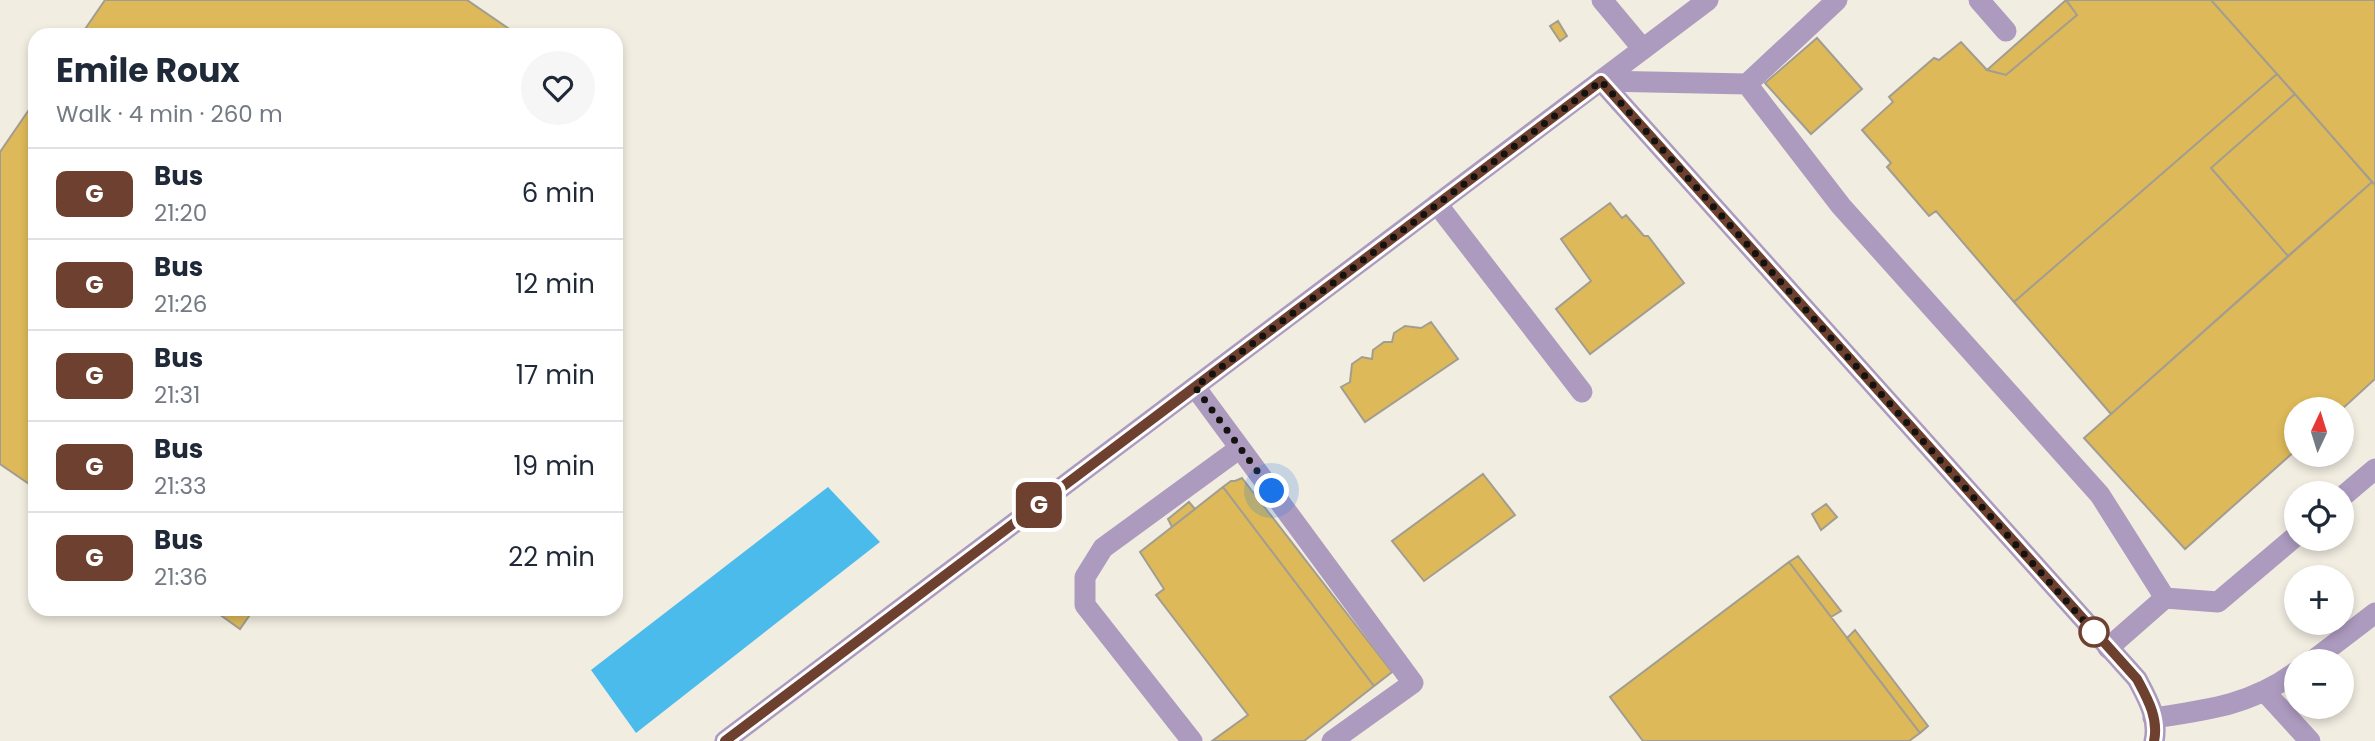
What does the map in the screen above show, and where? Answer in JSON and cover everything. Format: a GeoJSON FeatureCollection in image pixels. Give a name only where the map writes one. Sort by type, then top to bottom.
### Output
{"type":"FeatureCollection","features":[{"type":"Feature","properties":{"kind":"street"},"geometry":{"type":"LineString","coordinates":[[725,741],[1708,0]]}},
{"type":"Feature","properties":{"kind":"street"},"geometry":{"type":"LineString","coordinates":[[1601,81],[1747,84],[1837,0]]}},
{"type":"Feature","properties":{"kind":"street"},"geometry":{"type":"LineString","coordinates":[[1979,0],[2006,31]]}},
{"type":"Feature","properties":{"kind":"street"},"geometry":{"type":"LineString","coordinates":[[1608,2],[1643,49]]}},
{"type":"Feature","properties":{"kind":"street"},"geometry":{"type":"LineString","coordinates":[[1601,81],[2137,679],[2151,705],[2154,741]]}},
{"type":"Feature","properties":{"kind":"street"},"geometry":{"type":"LineString","coordinates":[[1747,84],[1841,206],[2100,495],[2165,598]]}},
{"type":"Feature","properties":{"kind":"street"},"geometry":{"type":"LineString","coordinates":[[1437,204],[1582,392]]}},
{"type":"Feature","properties":{"kind":"street"},"geometry":{"type":"LineString","coordinates":[[1195,387],[1413,683],[1332,741]]}},
{"type":"Feature","properties":{"kind":"street"},"geometry":{"type":"LineString","coordinates":[[1192,741],[1085,606],[1086,577],[1103,548],[1240,448]]}},
{"type":"Feature","properties":{"kind":"street"},"geometry":{"type":"LineString","coordinates":[[2354,487],[2375,469]]}},
{"type":"Feature","properties":{"kind":"street"},"geometry":{"type":"LineString","coordinates":[[2108,648],[2165,598],[2218,602],[2284,546]]}},
{"type":"Feature","properties":{"kind":"street"},"geometry":{"type":"LineString","coordinates":[[2328,649],[2375,613]]}},
{"type":"Feature","properties":{"kind":"street"},"geometry":{"type":"LineString","coordinates":[[2153,718],[2229,705],[2265,692],[2284,680]]}},
{"type":"Feature","properties":{"kind":"street"},"geometry":{"type":"LineString","coordinates":[[2265,692],[2310,741]]}},
{"type":"Feature","properties":{"kind":"water"},"geometry":{"type":"Polygon","coordinates":[[[828,487],[880,542],[636,733],[591,670],[828,487]]]}},
{"type":"Feature","properties":{"kind":"building"},"geometry":{"type":"Polygon","coordinates":[[[105,0],[467,0],[508,28],[86,28],[105,0]]]}},
{"type":"Feature","properties":{"kind":"building"},"geometry":{"type":"Polygon","coordinates":[[[2066,0],[2211,0],[2277,74],[2014,302],[1936,211],[1929,216],[1887,167],[1891,163],[1862,130],[1893,102],[1889,97],[1934,58],[1939,60],[1961,42],[1987,70],[2006,75],[2077,15],[2066,0]]]}},
{"type":"Feature","properties":{"kind":"building"},"geometry":{"type":"Polygon","coordinates":[[[2066,0],[2077,15],[2006,75],[1987,70],[2066,0]]]}},
{"type":"Feature","properties":{"kind":"building"},"geometry":{"type":"Polygon","coordinates":[[[2211,0],[2375,0],[2375,185],[2277,74],[2211,0]]]}},
{"type":"Feature","properties":{"kind":"building"},"geometry":{"type":"Polygon","coordinates":[[[1558,21],[1567,36],[1560,41],[1550,26],[1558,21]]]}},
{"type":"Feature","properties":{"kind":"building"},"geometry":{"type":"Polygon","coordinates":[[[1817,38],[1862,89],[1811,134],[1765,83],[1817,38]]]}},
{"type":"Feature","properties":{"kind":"building"},"geometry":{"type":"Polygon","coordinates":[[[2277,74],[2295,94],[2211,168],[2288,256],[2111,414],[2014,302],[2277,74]]]}},
{"type":"Feature","properties":{"kind":"building"},"geometry":{"type":"Polygon","coordinates":[[[2295,94],[2372,182],[2288,256],[2211,168],[2295,94]]]}},
{"type":"Feature","properties":{"kind":"building"},"geometry":{"type":"Polygon","coordinates":[[[28,111],[28,483],[0,464],[0,152],[28,111]]]}},
{"type":"Feature","properties":{"kind":"building"},"geometry":{"type":"Polygon","coordinates":[[[2372,182],[2375,185],[2375,379],[2354,398],[2284,397],[2284,461],[2185,549],[2084,438],[2372,182]]]}},
{"type":"Feature","properties":{"kind":"building"},"geometry":{"type":"Polygon","coordinates":[[[1610,203],[1622,218],[1626,215],[1644,236],[1648,236],[1684,283],[1590,354],[1556,309],[1591,281],[1561,239],[1610,203]]]}},
{"type":"Feature","properties":{"kind":"building"},"geometry":{"type":"Polygon","coordinates":[[[1431,322],[1458,359],[1365,422],[1341,387],[1350,382],[1352,364],[1362,357],[1372,359],[1373,350],[1384,342],[1392,342],[1394,333],[1405,326],[1421,328],[1431,322]]]}},
{"type":"Feature","properties":{"kind":"building"},"geometry":{"type":"Polygon","coordinates":[[[1483,474],[1515,515],[1424,581],[1392,541],[1483,474]]]}},
{"type":"Feature","properties":{"kind":"building"},"geometry":{"type":"Polygon","coordinates":[[[1242,478],[1392,672],[1374,686],[1223,487],[1242,478]]]}},
{"type":"Feature","properties":{"kind":"building"},"geometry":{"type":"Polygon","coordinates":[[[1223,487],[1374,686],[1304,741],[1212,741],[1248,715],[1156,595],[1164,589],[1140,552],[1223,487]]]}},
{"type":"Feature","properties":{"kind":"building"},"geometry":{"type":"Polygon","coordinates":[[[1189,502],[1195,509],[1172,527],[1168,519],[1189,502]]]}},
{"type":"Feature","properties":{"kind":"building"},"geometry":{"type":"Polygon","coordinates":[[[1826,504],[1837,517],[1821,530],[1812,514],[1826,504]]]}},
{"type":"Feature","properties":{"kind":"building"},"geometry":{"type":"Polygon","coordinates":[[[1798,556],[1841,611],[1831,617],[1789,562],[1798,556]]]}},
{"type":"Feature","properties":{"kind":"building"},"geometry":{"type":"Polygon","coordinates":[[[1789,562],[1920,733],[1909,741],[1643,741],[1610,697],[1789,562]]]}},
{"type":"Feature","properties":{"kind":"building"},"geometry":{"type":"Polygon","coordinates":[[[222,616],[249,616],[240,629],[222,616]]]}},
{"type":"Feature","properties":{"kind":"building"},"geometry":{"type":"Polygon","coordinates":[[[1855,630],[1928,726],[1920,733],[1847,638],[1855,630]]]}},
{"type":"Feature","properties":{"kind":"bus line","name":"G"},"geometry":{"type":"LineString","coordinates":[[725,741],[1601,81],[2137,679],[2151,705],[2154,741]]}},
{"type":"Feature","properties":{"kind":"route"},"geometry":{"type":"LineString","coordinates":[[1272,491],[1195,387],[1601,81],[2094,632]]}}]}
